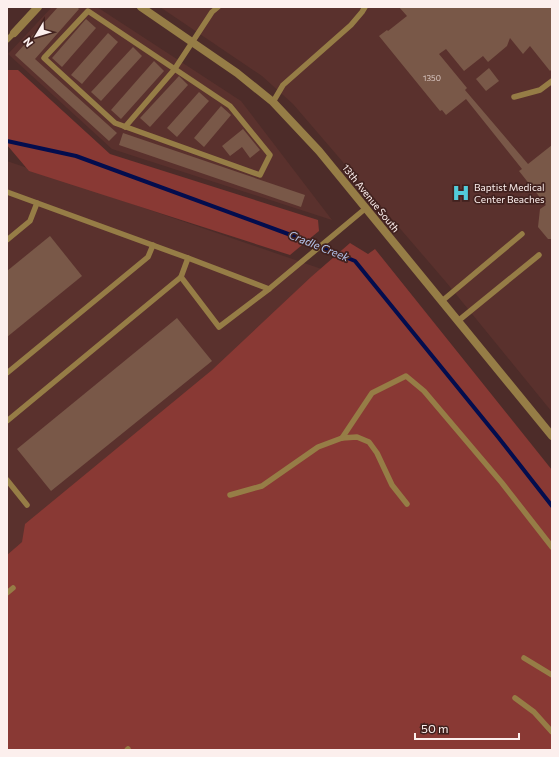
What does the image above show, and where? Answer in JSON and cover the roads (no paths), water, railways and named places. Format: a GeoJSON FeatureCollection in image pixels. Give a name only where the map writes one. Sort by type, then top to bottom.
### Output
{"type":"FeatureCollection","features":[{"type":"Feature","properties":{"kind":"street"},"geometry":{"type":"LineString","coordinates":[[14,33],[38,7]]}},
{"type":"Feature","properties":{"kind":"street","name":"13th Avenue South"},"geometry":{"type":"LineString","coordinates":[[141,7],[237,73],[273,102],[319,151],[552,436]]}},
{"type":"Feature","properties":{"kind":"lane"},"geometry":{"type":"LineString","coordinates":[[125,127],[175,69],[212,12],[218,7]]}},
{"type":"Feature","properties":{"kind":"lane"},"geometry":{"type":"LineString","coordinates":[[273,102],[283,85],[351,25],[365,7]]}},
{"type":"Feature","properties":{"kind":"lane"},"geometry":{"type":"LineString","coordinates":[[88,12],[230,106],[270,155],[260,175],[125,127],[115,123],[44,58],[88,12]]}},
{"type":"Feature","properties":{"kind":"lane"},"geometry":{"type":"LineString","coordinates":[[7,40],[14,33]]}},
{"type":"Feature","properties":{"kind":"lane"},"geometry":{"type":"LineString","coordinates":[[514,97],[540,90],[552,81]]}},
{"type":"Feature","properties":{"kind":"lane"},"geometry":{"type":"LineString","coordinates":[[7,192],[269,289]]}},
{"type":"Feature","properties":{"kind":"lane"},"geometry":{"type":"LineString","coordinates":[[7,240],[30,222],[37,203]]}},
{"type":"Feature","properties":{"kind":"lane"},"geometry":{"type":"LineString","coordinates":[[181,277],[219,327],[269,289],[366,208]]}},
{"type":"Feature","properties":{"kind":"lane"},"geometry":{"type":"LineString","coordinates":[[442,301],[522,234]]}},
{"type":"Feature","properties":{"kind":"lane"},"geometry":{"type":"LineString","coordinates":[[7,372],[148,257],[153,245]]}},
{"type":"Feature","properties":{"kind":"lane"},"geometry":{"type":"LineString","coordinates":[[458,321],[539,255]]}},
{"type":"Feature","properties":{"kind":"lane"},"geometry":{"type":"LineString","coordinates":[[7,421],[181,277],[188,258]]}},
{"type":"Feature","properties":{"kind":"lane"},"geometry":{"type":"LineString","coordinates":[[342,438],[372,393],[406,376],[424,391],[502,483],[552,546]]}},
{"type":"Feature","properties":{"kind":"lane"},"geometry":{"type":"LineString","coordinates":[[230,495],[262,486],[318,446],[342,438],[357,437],[369,442],[377,453],[392,485],[407,504]]}},
{"type":"Feature","properties":{"kind":"lane"},"geometry":{"type":"LineString","coordinates":[[7,480],[27,505]]}},
{"type":"Feature","properties":{"kind":"lane"},"geometry":{"type":"LineString","coordinates":[[7,593],[13,588]]}},
{"type":"Feature","properties":{"kind":"lane"},"geometry":{"type":"LineString","coordinates":[[524,658],[552,675]]}},
{"type":"Feature","properties":{"kind":"lane"},"geometry":{"type":"LineString","coordinates":[[515,698],[534,712],[552,732]]}},
{"type":"Feature","properties":{"kind":"waterway","name":"Cradle Creek"},"geometry":{"type":"LineString","coordinates":[[7,141],[76,156],[299,238],[355,261],[552,506]]}},
{"type":"Feature","properties":{"kind":"place","name":"Baptist Medical Center Beaches"},"geometry":{"type":"Point","coordinates":[461,193]}}]}
